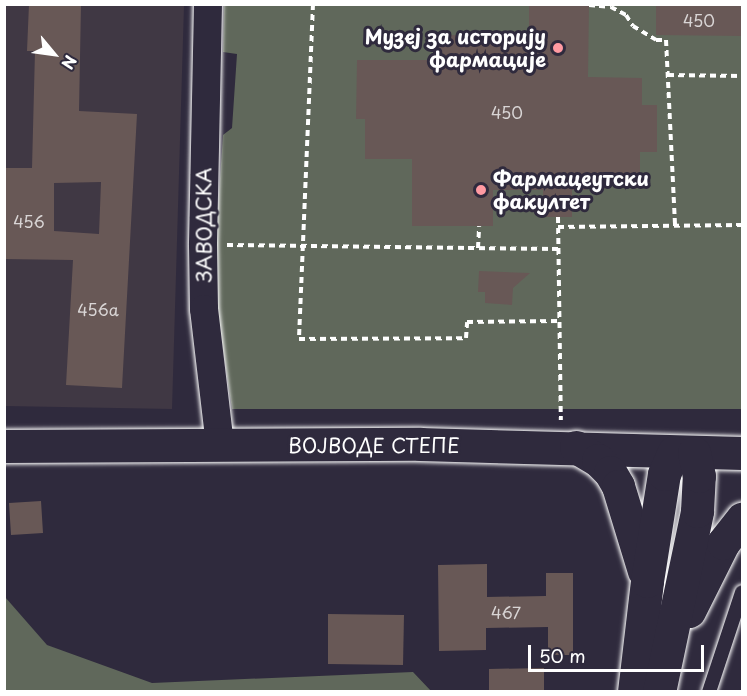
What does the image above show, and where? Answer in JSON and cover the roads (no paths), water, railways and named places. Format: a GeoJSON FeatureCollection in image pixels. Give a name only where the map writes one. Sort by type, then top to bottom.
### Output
{"type":"FeatureCollection","features":[{"type":"Feature","properties":{"kind":"street","name":"ЗАВОДСКА"},"geometry":{"type":"LineString","coordinates":[[208,4],[202,245],[204,309],[220,445]]}},
{"type":"Feature","properties":{"kind":"street","name":"ВОЈВОДЕ СТЕПЕ"},"geometry":{"type":"LineString","coordinates":[[4,446],[568,447],[684,453],[742,453]]}},
{"type":"Feature","properties":{"kind":"street"},"geometry":{"type":"LineString","coordinates":[[568,447],[598,460],[610,472],[618,486],[647,581]]}},
{"type":"Feature","properties":{"kind":"street"},"geometry":{"type":"LineString","coordinates":[[634,692],[647,581],[664,474],[684,453],[699,476],[697,511],[662,677]]}},
{"type":"Feature","properties":{"kind":"street"},"geometry":{"type":"LineString","coordinates":[[662,677],[723,543],[742,519]]}},
{"type":"Feature","properties":{"kind":"lane"},"geometry":{"type":"LineString","coordinates":[[709,692],[742,592]]}},
{"type":"Feature","properties":{"kind":"place","name":"Музеј за историју фармације"},"geometry":{"type":"Point","coordinates":[558,48]}},
{"type":"Feature","properties":{"kind":"place","name":"Фармацеутски факултет"},"geometry":{"type":"Point","coordinates":[481,190]}}]}
